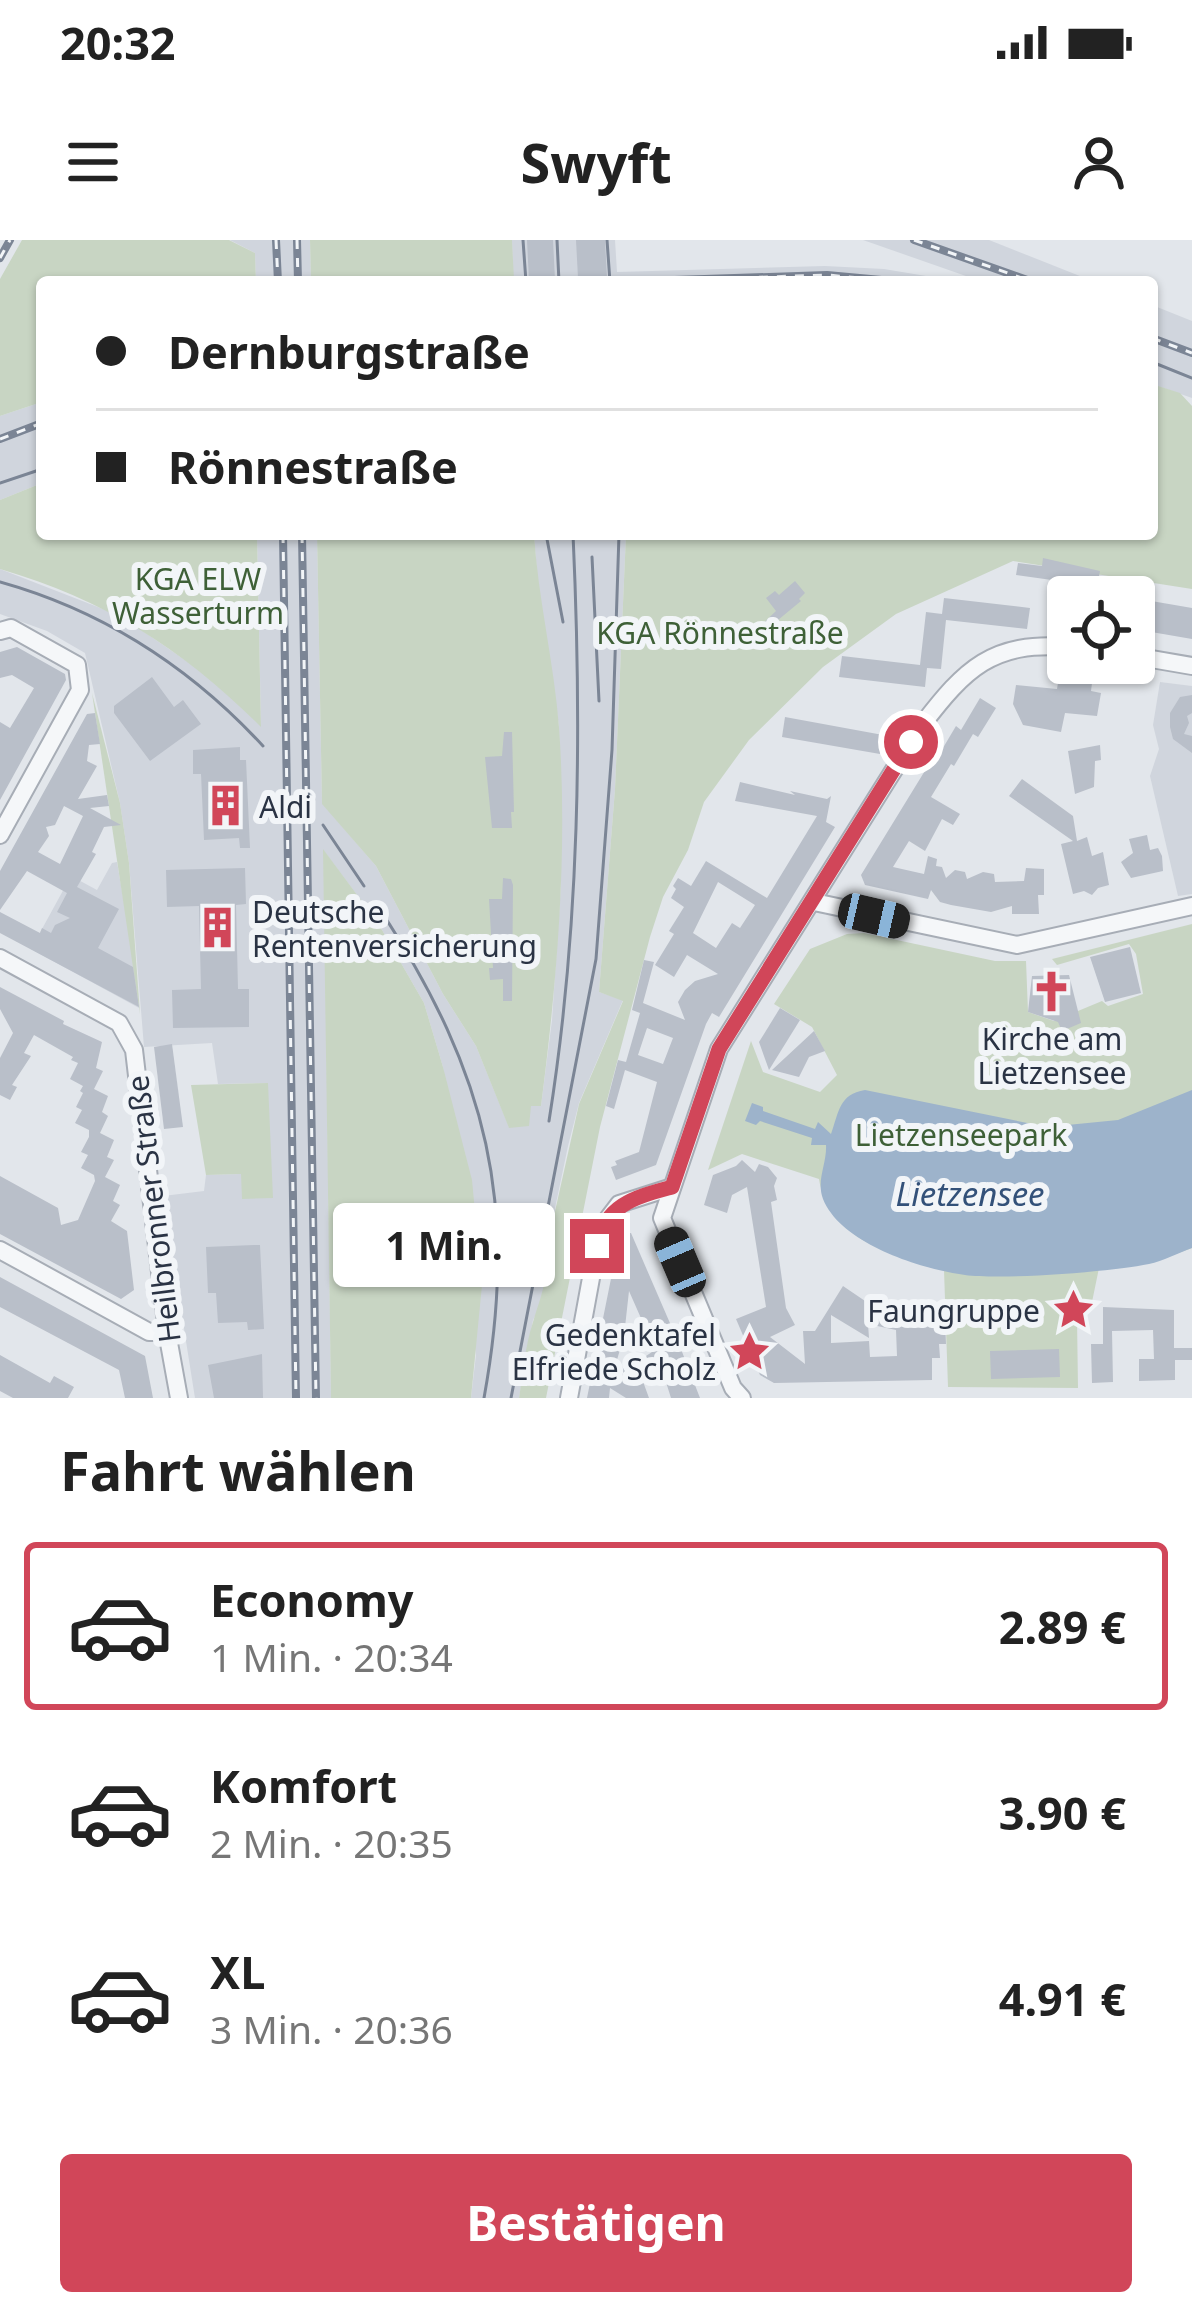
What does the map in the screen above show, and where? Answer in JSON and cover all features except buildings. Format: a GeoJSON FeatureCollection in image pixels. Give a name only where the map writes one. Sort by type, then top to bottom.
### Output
{"type":"FeatureCollection","features":[{"type":"Feature","properties":{"kind":"street"},"geometry":{"type":"LineString","coordinates":[[0,631],[11,628],[77,665],[82,676],[80,690],[0,835]]}},
{"type":"Feature","properties":{"kind":"street"},"geometry":{"type":"LineString","coordinates":[[742,1398],[733,1388],[662,1218],[719,1049],[922,725],[953,684],[998,653],[1047,646]]}},
{"type":"Feature","properties":{"kind":"street"},"geometry":{"type":"LineString","coordinates":[[1155,660],[1192,666]]}},
{"type":"Feature","properties":{"kind":"street"},"geometry":{"type":"LineString","coordinates":[[814,902],[1017,945],[1192,906]]}},
{"type":"Feature","properties":{"kind":"street","name":"Heilbronner Straße"},"geometry":{"type":"LineString","coordinates":[[0,958],[119,1023],[134,1050],[179,1398]]}},
{"type":"Feature","properties":{"kind":"street"},"geometry":{"type":"LineString","coordinates":[[569,1398],[600,1229],[619,1204],[671,1191]]}},
{"type":"Feature","properties":{"kind":"street"},"geometry":{"type":"LineString","coordinates":[[0,1250],[149,1332],[167,1332]]}},
{"type":"Feature","properties":{"kind":"shaded area"},"geometry":{"type":"Polygon","coordinates":[[[230,240],[310,240],[311,276],[256,276],[255,253],[230,240]]]}},
{"type":"Feature","properties":{"kind":"shaded area"},"geometry":{"type":"Polygon","coordinates":[[[512,240],[615,240],[617,272],[825,266],[926,276],[513,276],[512,240]]]}},
{"type":"Feature","properties":{"kind":"shaded area"},"geometry":{"type":"Polygon","coordinates":[[[863,240],[989,240],[1080,276],[966,276],[863,240]]]}},
{"type":"Feature","properties":{"kind":"shaded area"},"geometry":{"type":"Polygon","coordinates":[[[1158,307],[1192,321],[1192,398],[1158,386],[1158,307]]]}},
{"type":"Feature","properties":{"kind":"shaded area"},"geometry":{"type":"Polygon","coordinates":[[[36,404],[36,485],[0,500],[0,416],[36,404]]]}},
{"type":"Feature","properties":{"kind":"shaded area"},"geometry":{"type":"Polygon","coordinates":[[[257,540],[317,540],[322,803],[376,866],[476,1046],[509,1127],[531,1106],[541,1106],[561,884],[559,726],[534,540],[626,540],[615,789],[599,992],[623,1000],[579,1103],[545,1256],[542,1303],[533,1320],[519,1398],[471,1398],[476,1355],[443,1067],[424,1003],[378,923],[324,851],[331,1398],[195,1398],[163,1196],[204,1191],[206,1175],[241,1174],[268,1083],[218,1084],[212,1043],[144,1047],[129,863],[85,653],[47,631],[0,614],[0,569],[121,616],[214,680],[261,725],[257,540]]]}},
{"type":"Feature","properties":{"kind":"shaded area"},"geometry":{"type":"Polygon","coordinates":[[[1160,682],[1192,686],[1192,894],[1178,896],[1150,776],[1159,749],[1153,725],[1160,682]]]}},
{"type":"Feature","properties":{"kind":"shaded area"},"geometry":{"type":"Polygon","coordinates":[[[117,862],[139,1008],[31,949],[71,876],[97,890],[117,862]]]}},
{"type":"Feature","properties":{"kind":"green space"},"geometry":{"type":"Polygon","coordinates":[[[22,240],[229,240],[255,253],[256,276],[36,276],[36,404],[0,416],[0,279],[22,240]]]}},
{"type":"Feature","properties":{"kind":"green space"},"geometry":{"type":"Polygon","coordinates":[[[310,240],[512,240],[514,276],[311,276],[310,240]]]}},
{"type":"Feature","properties":{"kind":"green space","name":"KGA Rönnestraße"},"geometry":{"type":"Polygon","coordinates":[[[1158,386],[1180,393],[1192,406],[1192,589],[1155,583],[1155,576],[1109,576],[1013,561],[896,614],[823,667],[749,740],[704,802],[650,937],[600,1127],[546,1398],[519,1398],[579,1104],[623,1001],[599,992],[615,789],[626,540],[1158,540],[1158,386]]]}},
{"type":"Feature","properties":{"kind":"green space","name":"KGA ELW Wasserturm"},"geometry":{"type":"Polygon","coordinates":[[[36,485],[36,540],[257,540],[261,727],[203,674],[141,631],[75,596],[0,569],[0,500],[36,485]]]}},
{"type":"Feature","properties":{"kind":"green space"},"geometry":{"type":"Polygon","coordinates":[[[317,540],[535,540],[557,703],[562,822],[547,1059],[541,1106],[531,1106],[529,1126],[509,1128],[476,1046],[376,866],[322,804],[317,540]]]}},
{"type":"Feature","properties":{"kind":"green space"},"geometry":{"type":"Polygon","coordinates":[[[92,693],[120,803],[129,863],[140,1014],[92,693]]]}},
{"type":"Feature","properties":{"kind":"green space"},"geometry":{"type":"Polygon","coordinates":[[[323,849],[378,923],[424,1003],[443,1067],[472,1180],[482,1285],[471,1398],[331,1398],[323,849]]]}},
{"type":"Feature","properties":{"kind":"green space","name":"Lietzenseepark"},"geometry":{"type":"Polygon","coordinates":[[[1192,924],[1192,1248],[1151,1263],[1099,1268],[1092,1302],[1077,1318],[1078,1388],[948,1387],[944,1270],[885,1251],[849,1230],[825,1200],[819,1179],[742,1154],[708,1170],[751,1041],[763,1072],[820,1092],[837,1075],[812,1027],[774,1004],[810,949],[847,934],[864,933],[995,961],[1026,961],[1028,1012],[1054,1021],[1102,1001],[1108,1006],[1143,994],[1136,954],[1129,944],[1057,965],[1052,959],[1192,924]]]}},
{"type":"Feature","properties":{"kind":"green space"},"geometry":{"type":"Polygon","coordinates":[[[268,1083],[273,1198],[242,1199],[241,1174],[206,1175],[191,1085],[268,1083]]]}},
{"type":"Feature","properties":{"kind":"water","name":"Lietzensee"},"geometry":{"type":"Polygon","coordinates":[[[865,1090],[1047,1127],[1118,1120],[1192,1090],[1192,1248],[1131,1267],[1005,1277],[947,1272],[884,1252],[847,1229],[823,1199],[826,1145],[811,1145],[812,1138],[760,1121],[756,1125],[745,1121],[752,1103],[815,1129],[818,1122],[831,1134],[845,1100],[865,1090]]]}},
{"type":"Feature","properties":{"kind":"tram line"},"geometry":{"type":"LineString","coordinates":[[523,240],[526,276]]}},
{"type":"Feature","properties":{"kind":"tram line"},"geometry":{"type":"LineString","coordinates":[[557,240],[559,276]]}},
{"type":"Feature","properties":{"kind":"tram line"},"geometry":{"type":"LineString","coordinates":[[607,240],[610,276]]}},
{"type":"Feature","properties":{"kind":"tram line"},"geometry":{"type":"LineString","coordinates":[[1158,364],[1192,378]]}},
{"type":"Feature","properties":{"kind":"tram line"},"geometry":{"type":"LineString","coordinates":[[0,483],[36,471]]}},
{"type":"Feature","properties":{"kind":"tram line"},"geometry":{"type":"LineString","coordinates":[[547,540],[563,622]]}},
{"type":"Feature","properties":{"kind":"tram line"},"geometry":{"type":"LineString","coordinates":[[549,1121],[573,902],[577,681],[573,540]]}},
{"type":"Feature","properties":{"kind":"tram line"},"geometry":{"type":"LineString","coordinates":[[511,1398],[596,959],[612,750],[619,540]]}},
{"type":"Feature","properties":{"kind":"tram line"},"geometry":{"type":"LineString","coordinates":[[592,557],[599,701]]}},
{"type":"Feature","properties":{"kind":"tram line"},"geometry":{"type":"LineString","coordinates":[[0,582],[75,609],[143,645],[206,691],[263,746]]}},
{"type":"Feature","properties":{"kind":"tram line"},"geometry":{"type":"LineString","coordinates":[[323,825],[364,886]]}},
{"type":"Feature","properties":{"kind":"tram line"},"geometry":{"type":"LineString","coordinates":[[381,911],[447,1029],[486,1144],[498,1264],[484,1398]]}},
{"type":"Feature","properties":{"kind":"railway"},"geometry":{"type":"LineString","coordinates":[[0,258],[10,240]]}},
{"type":"Feature","properties":{"kind":"railway"},"geometry":{"type":"LineString","coordinates":[[276,240],[278,276]]}},
{"type":"Feature","properties":{"kind":"railway"},"geometry":{"type":"LineString","coordinates":[[297,240],[298,276]]}},
{"type":"Feature","properties":{"kind":"railway"},"geometry":{"type":"LineString","coordinates":[[914,240],[1016,276]]}},
{"type":"Feature","properties":{"kind":"railway"},"geometry":{"type":"LineString","coordinates":[[797,276],[838,276]]}},
{"type":"Feature","properties":{"kind":"railway"},"geometry":{"type":"LineString","coordinates":[[1158,340],[1192,353]]}},
{"type":"Feature","properties":{"kind":"railway"},"geometry":{"type":"LineString","coordinates":[[0,439],[36,425]]}},
{"type":"Feature","properties":{"kind":"railway"},"geometry":{"type":"LineString","coordinates":[[283,540],[296,1398]]}},
{"type":"Feature","properties":{"kind":"railway"},"geometry":{"type":"LineString","coordinates":[[302,540],[316,1398]]}},
{"type":"Feature","properties":{"kind":"place","name":"Aldi"},"geometry":{"type":"Point","coordinates":[225,806]}},
{"type":"Feature","properties":{"kind":"place","name":"Deutsche Rentenversicherung"},"geometry":{"type":"Point","coordinates":[218,928]}},
{"type":"Feature","properties":{"kind":"place","name":"Kirche am Lietzensee"},"geometry":{"type":"Point","coordinates":[1052,992]}},
{"type":"Feature","properties":{"kind":"place","name":"Faungruppe"},"geometry":{"type":"Point","coordinates":[1074,1310]}},
{"type":"Feature","properties":{"kind":"place","name":"Gedenktafel Elfriede Scholz"},"geometry":{"type":"Point","coordinates":[750,1351]}},
{"type":"Feature","properties":{"kind":"route"},"geometry":{"type":"LineString","coordinates":[[597,1246],[600,1229],[619,1204],[672,1187],[719,1049],[911,742]]}}]}
